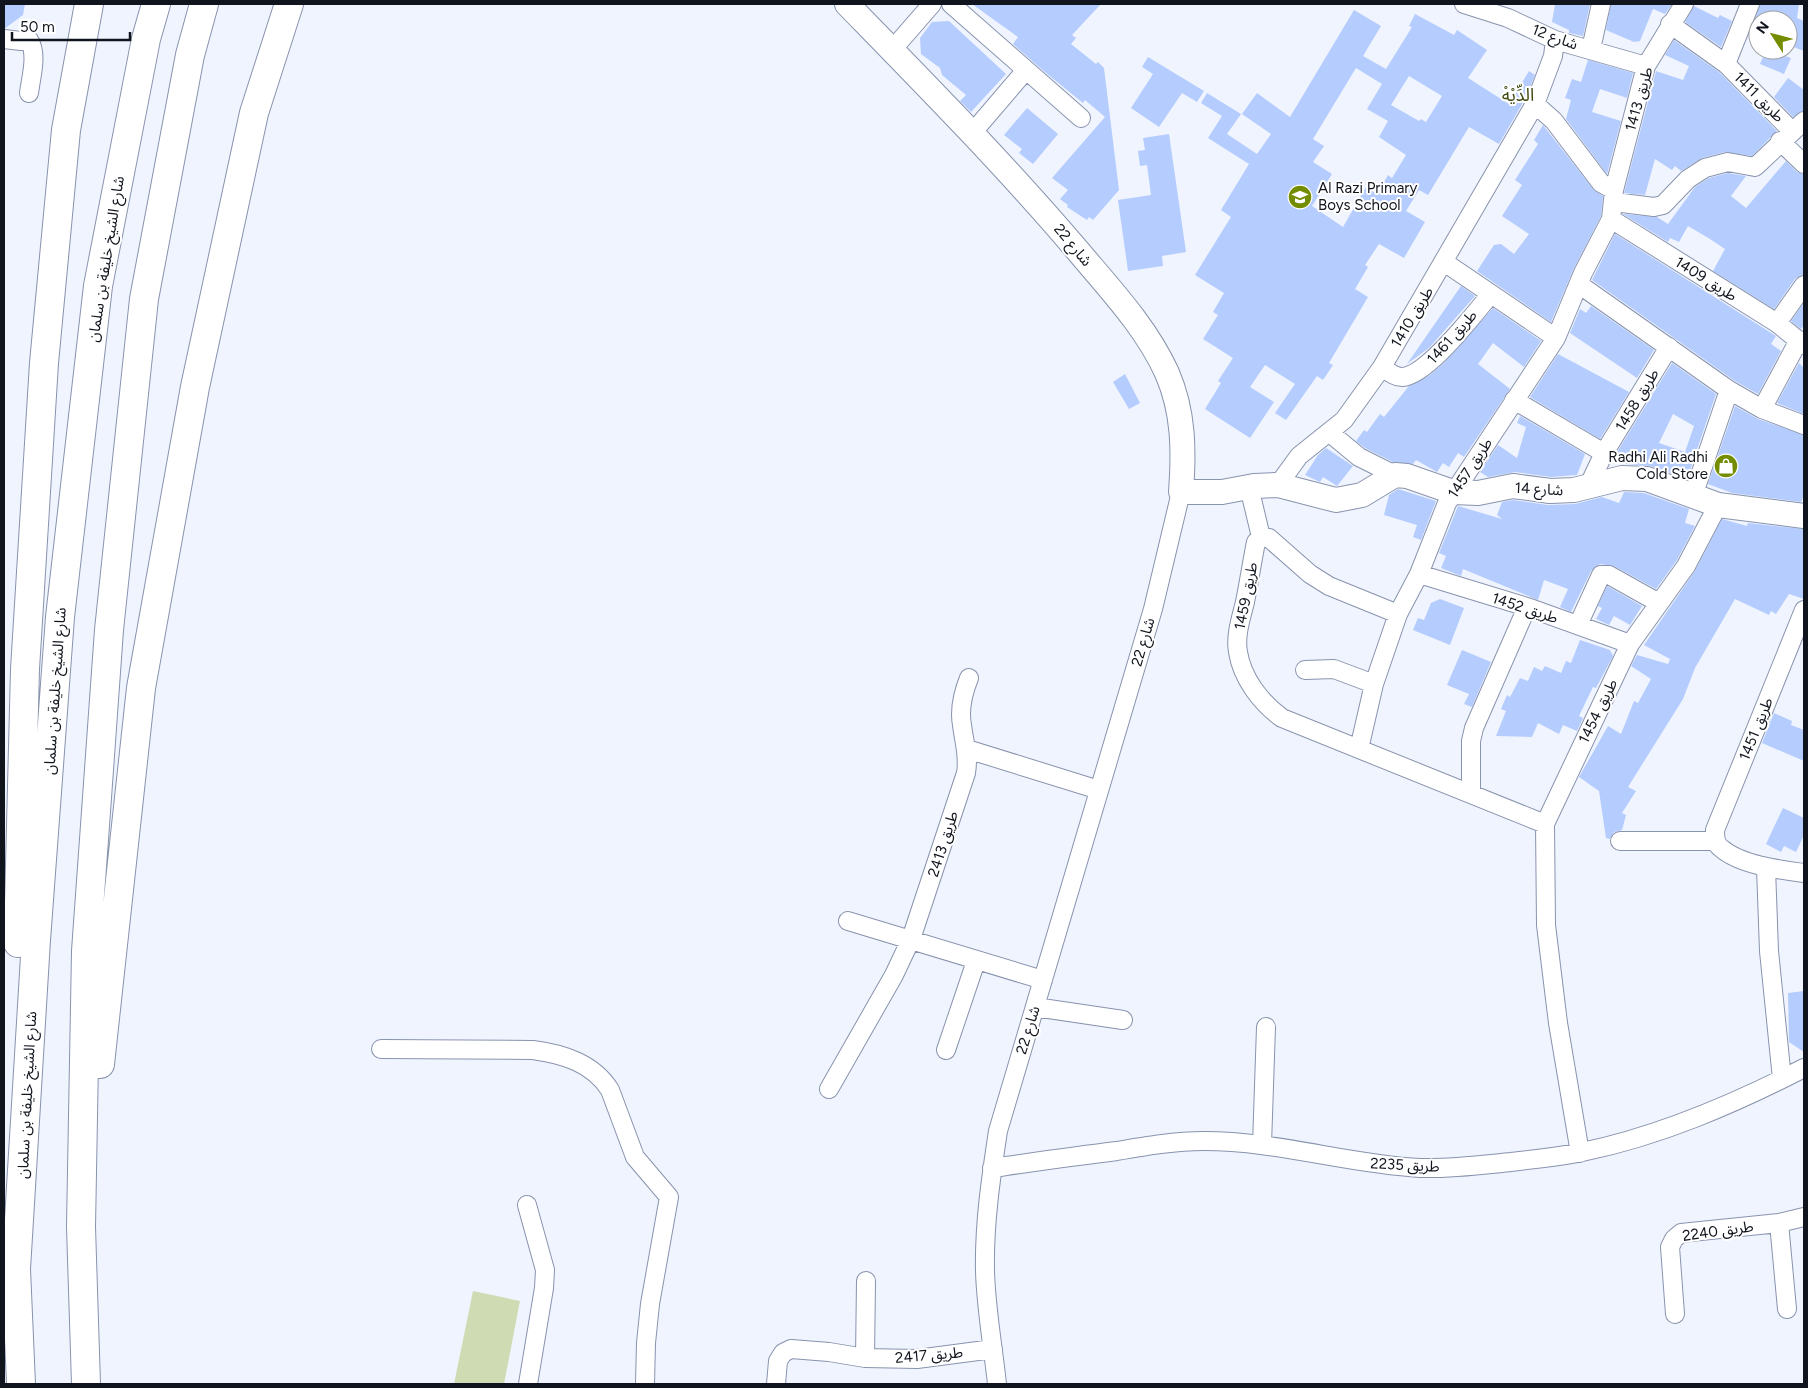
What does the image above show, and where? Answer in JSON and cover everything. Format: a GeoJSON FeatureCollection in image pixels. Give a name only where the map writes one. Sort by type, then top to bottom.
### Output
{"type":"FeatureCollection","features":[{"type":"Feature","properties":{"kind":"highway"},"geometry":{"type":"LineString","coordinates":[[16,1269],[17,978],[25,669],[47,324],[66,130],[89,4]]}},
{"type":"Feature","properties":{"kind":"highway","name":"شارع الشيخ خليفة بن سلمان"},"geometry":{"type":"LineString","coordinates":[[21,1384],[16,1269],[36,940],[60,617],[98,286],[146,39],[156,4]]}},
{"type":"Feature","properties":{"kind":"highway"},"geometry":{"type":"LineString","coordinates":[[86,1384],[81,1227],[86,951],[109,630],[144,299],[190,55],[204,4]]}},
{"type":"Feature","properties":{"kind":"highway"},"geometry":{"type":"LineString","coordinates":[[81,1227],[141,688],[196,387],[252,122],[289,4]]}},
{"type":"Feature","properties":{"kind":"street","name":"شارع 22"},"geometry":{"type":"LineString","coordinates":[[847,4],[973,132],[1110,288],[1157,355],[1172,387],[1180,414],[1184,455],[1181,492],[1153,609],[1000,1123],[988,1201],[985,1270],[987,1312],[997,1384]]}},
{"type":"Feature","properties":{"kind":"street"},"geometry":{"type":"LineString","coordinates":[[892,50],[932,4]]}},
{"type":"Feature","properties":{"kind":"street"},"geometry":{"type":"LineString","coordinates":[[951,4],[1080,118]]}},
{"type":"Feature","properties":{"kind":"street","name":"شارع 12"},"geometry":{"type":"LineString","coordinates":[[1464,4],[1509,11],[1555,40],[1646,66]]}},
{"type":"Feature","properties":{"kind":"street"},"geometry":{"type":"LineString","coordinates":[[1591,49],[1601,4]]}},
{"type":"Feature","properties":{"kind":"street","name":"طريق 1413"},"geometry":{"type":"LineString","coordinates":[[1613,203],[1646,66],[1684,4]]}},
{"type":"Feature","properties":{"kind":"street","name":"طريق 1411"},"geometry":{"type":"LineString","coordinates":[[1726,64],[1750,4]]}},
{"type":"Feature","properties":{"kind":"street","name":"طريق 1411"},"geometry":{"type":"LineString","coordinates":[[1670,24],[1726,64],[1792,131],[1804,164]]}},
{"type":"Feature","properties":{"kind":"street"},"geometry":{"type":"LineString","coordinates":[[4,39],[29,40],[33,50],[29,93]]}},
{"type":"Feature","properties":{"kind":"street","name":"طريق 1410"},"geometry":{"type":"LineString","coordinates":[[1278,485],[1300,456],[1315,442],[1330,433],[1357,404],[1382,367],[1444,262],[1494,171],[1535,104],[1553,56],[1555,40]]}},
{"type":"Feature","properties":{"kind":"street"},"geometry":{"type":"LineString","coordinates":[[973,132],[1026,70]]}},
{"type":"Feature","properties":{"kind":"street","name":"طريق 1409"},"geometry":{"type":"LineString","coordinates":[[1535,104],[1554,121],[1601,182],[1613,203],[1777,322],[1802,343],[1762,409]]}},
{"type":"Feature","properties":{"kind":"street"},"geometry":{"type":"LineString","coordinates":[[1613,203],[1663,205],[1688,179],[1700,171],[1728,162],[1755,167],[1792,131]]}},
{"type":"Feature","properties":{"kind":"street","name":"طريق 1457"},"geometry":{"type":"LineString","coordinates":[[1359,749],[1374,684],[1398,614],[1419,574],[1452,492],[1556,338],[1613,203]]}},
{"type":"Feature","properties":{"kind":"street"},"geometry":{"type":"LineString","coordinates":[[1444,262],[1556,338]]}},
{"type":"Feature","properties":{"kind":"street"},"geometry":{"type":"LineString","coordinates":[[1580,285],[1729,390],[1762,409],[1804,425]]}},
{"type":"Feature","properties":{"kind":"street"},"geometry":{"type":"LineString","coordinates":[[1777,322],[1804,285]]}},
{"type":"Feature","properties":{"kind":"street","name":"طريق 1461"},"geometry":{"type":"LineString","coordinates":[[1382,367],[1394,376],[1402,377],[1421,371],[1491,294]]}},
{"type":"Feature","properties":{"kind":"street","name":"طريق 1458"},"geometry":{"type":"LineString","coordinates":[[1588,488],[1604,453],[1669,347]]}},
{"type":"Feature","properties":{"kind":"street"},"geometry":{"type":"LineString","coordinates":[[1693,496],[1729,390]]}},
{"type":"Feature","properties":{"kind":"street"},"geometry":{"type":"LineString","coordinates":[[1514,400],[1604,453]]}},
{"type":"Feature","properties":{"kind":"street"},"geometry":{"type":"LineString","coordinates":[[1330,433],[1359,457],[1394,475]]}},
{"type":"Feature","properties":{"kind":"street"},"geometry":{"type":"LineString","coordinates":[[1181,492],[1222,492],[1249,487],[1278,485],[1323,497],[1348,499],[1362,495],[1394,475]]}},
{"type":"Feature","properties":{"kind":"street","name":"شارع 14"},"geometry":{"type":"LineString","coordinates":[[1394,475],[1407,476],[1452,492],[1478,493],[1513,486],[1550,491],[1588,488],[1636,477],[1647,479],[1718,505],[1804,516]]}},
{"type":"Feature","properties":{"kind":"street"},"geometry":{"type":"LineString","coordinates":[[1249,487],[1261,537],[1268,538],[1310,574],[1329,586],[1398,614]]}},
{"type":"Feature","properties":{"kind":"street","name":"طريق 1454"},"geometry":{"type":"LineString","coordinates":[[1545,824],[1630,644],[1686,566],[1718,505]]}},
{"type":"Feature","properties":{"kind":"street","name":"طريق 1459"},"geometry":{"type":"LineString","coordinates":[[1261,537],[1256,542],[1238,631],[1237,651],[1243,670],[1270,709],[1282,718],[1545,824]]}},
{"type":"Feature","properties":{"kind":"street","name":"طريق 1452"},"geometry":{"type":"LineString","coordinates":[[1419,574],[1526,607],[1630,644]]}},
{"type":"Feature","properties":{"kind":"street"},"geometry":{"type":"LineString","coordinates":[[1578,626],[1601,576],[1609,575],[1659,603]]}},
{"type":"Feature","properties":{"kind":"street"},"geometry":{"type":"LineString","coordinates":[[1471,794],[1471,741],[1474,728],[1526,607]]}},
{"type":"Feature","properties":{"kind":"street","name":"طريق 1451"},"geometry":{"type":"LineString","coordinates":[[1718,844],[1715,830],[1804,610]]}},
{"type":"Feature","properties":{"kind":"street"},"geometry":{"type":"LineString","coordinates":[[1305,670],[1334,669],[1374,684]]}},
{"type":"Feature","properties":{"kind":"street","name":"طريق 2413"},"geometry":{"type":"LineString","coordinates":[[829,1089],[894,976],[911,939],[966,773],[967,749],[961,716],[964,690],[968,678]]}},
{"type":"Feature","properties":{"kind":"street"},"geometry":{"type":"LineString","coordinates":[[967,749],[1099,790]]}},
{"type":"Feature","properties":{"kind":"street"},"geometry":{"type":"LineString","coordinates":[[1545,824],[1546,926],[1558,1023],[1580,1153]]}},
{"type":"Feature","properties":{"kind":"street"},"geometry":{"type":"LineString","coordinates":[[1620,841],[1718,844],[1766,868],[1804,873]]}},
{"type":"Feature","properties":{"kind":"street"},"geometry":{"type":"LineString","coordinates":[[1766,868],[1769,951],[1782,1079]]}},
{"type":"Feature","properties":{"kind":"street"},"geometry":{"type":"LineString","coordinates":[[848,922],[911,939],[976,961],[1043,980]]}},
{"type":"Feature","properties":{"kind":"street"},"geometry":{"type":"LineString","coordinates":[[946,1050],[976,961]]}},
{"type":"Feature","properties":{"kind":"street"},"geometry":{"type":"LineString","coordinates":[[1035,1008],[1123,1020]]}},
{"type":"Feature","properties":{"kind":"street"},"geometry":{"type":"LineString","coordinates":[[1262,1145],[1266,1027]]}},
{"type":"Feature","properties":{"kind":"street"},"geometry":{"type":"LineString","coordinates":[[381,1049],[533,1050],[555,1053],[596,1072],[605,1081],[636,1156],[669,1197],[650,1304],[646,1343],[645,1384]]}},
{"type":"Feature","properties":{"kind":"street","name":"طريق 2235"},"geometry":{"type":"LineString","coordinates":[[992,1168],[1168,1143],[1202,1141],[1262,1145],[1375,1164],[1422,1168],[1474,1166],[1580,1153],[1627,1141],[1707,1113],[1804,1068]]}},
{"type":"Feature","properties":{"kind":"street"},"geometry":{"type":"LineString","coordinates":[[527,1205],[545,1270],[544,1288],[528,1384]]}},
{"type":"Feature","properties":{"kind":"street","name":"طريق 2240"},"geometry":{"type":"LineString","coordinates":[[1675,1314],[1670,1247],[1674,1239],[1681,1233],[1779,1223],[1804,1217]]}},
{"type":"Feature","properties":{"kind":"street"},"geometry":{"type":"LineString","coordinates":[[1779,1223],[1786,1309]]}},
{"type":"Feature","properties":{"kind":"street"},"geometry":{"type":"LineString","coordinates":[[865,1358],[866,1281]]}},
{"type":"Feature","properties":{"kind":"street","name":"طريق 2417"},"geometry":{"type":"LineString","coordinates":[[776,1384],[778,1361],[783,1353],[791,1349],[829,1352],[865,1358],[917,1359],[993,1349]]}},
{"type":"Feature","properties":{"kind":"green space"},"geometry":{"type":"Polygon","coordinates":[[[473,1291],[520,1301],[504,1384],[454,1384],[473,1291]]]}},
{"type":"Feature","properties":{"kind":"building"},"geometry":{"type":"Polygon","coordinates":[[[4,4],[25,4],[23,15],[4,29],[4,4]]]}},
{"type":"Feature","properties":{"kind":"building"},"geometry":{"type":"Polygon","coordinates":[[[972,4],[1101,4],[1072,35],[1076,38],[1071,44],[1104,68],[1119,190],[1093,220],[1089,217],[1087,220],[1067,207],[1068,205],[1060,199],[1068,190],[1052,178],[1105,117],[1085,100],[1083,103],[1046,73],[1013,44],[1018,37],[972,4]]]}},
{"type":"Feature","properties":{"kind":"building"},"geometry":{"type":"Polygon","coordinates":[[[1555,4],[1590,4],[1583,36],[1569,33],[1569,30],[1552,22],[1555,4]]]}},
{"type":"Feature","properties":{"kind":"building"},"geometry":{"type":"Polygon","coordinates":[[[1611,4],[1672,4],[1665,14],[1653,9],[1640,41],[1634,42],[1606,30],[1611,4]]]}},
{"type":"Feature","properties":{"kind":"building"},"geometry":{"type":"Polygon","coordinates":[[[1760,4],[1799,4],[1798,11],[1758,10],[1760,4]]]}},
{"type":"Feature","properties":{"kind":"building"},"geometry":{"type":"Polygon","coordinates":[[[1694,6],[1718,18],[1720,15],[1732,21],[1721,47],[1685,22],[1694,6]]]}},
{"type":"Feature","properties":{"kind":"building"},"geometry":{"type":"Polygon","coordinates":[[[1354,10],[1381,26],[1363,56],[1386,69],[1412,27],[1409,26],[1415,14],[1454,35],[1457,30],[1487,50],[1468,78],[1509,104],[1529,71],[1535,75],[1525,99],[1499,144],[1469,127],[1428,195],[1419,190],[1406,211],[1425,222],[1404,258],[1379,244],[1365,265],[1368,267],[1355,289],[1368,297],[1329,363],[1333,365],[1323,380],[1317,376],[1286,420],[1275,413],[1295,384],[1265,365],[1250,387],[1274,402],[1250,438],[1205,409],[1221,383],[1218,381],[1233,358],[1203,339],[1218,315],[1213,312],[1224,293],[1195,275],[1231,217],[1221,210],[1249,164],[1208,138],[1222,116],[1201,103],[1207,93],[1241,114],[1227,134],[1257,154],[1271,134],[1242,114],[1257,93],[1290,117],[1354,10]],[[1356,68],[1313,139],[1324,146],[1313,162],[1332,174],[1312,206],[1343,227],[1366,187],[1377,194],[1388,175],[1392,178],[1406,155],[1379,137],[1388,121],[1367,109],[1382,84],[1356,68]],[[1409,76],[1391,105],[1419,121],[1421,119],[1426,122],[1442,96],[1409,76]]]}},
{"type":"Feature","properties":{"kind":"building"},"geometry":{"type":"Polygon","coordinates":[[[1798,18],[1804,21],[1804,51],[1798,49],[1798,18]]]}},
{"type":"Feature","properties":{"kind":"building"},"geometry":{"type":"Polygon","coordinates":[[[949,21],[1006,74],[971,112],[960,101],[966,95],[942,75],[940,68],[921,54],[920,38],[932,22],[949,21]]]}},
{"type":"Feature","properties":{"kind":"building"},"geometry":{"type":"Polygon","coordinates":[[[1674,40],[1719,72],[1777,131],[1752,156],[1725,152],[1702,158],[1681,171],[1675,166],[1672,170],[1655,159],[1645,195],[1624,193],[1656,71],[1683,80],[1689,66],[1665,55],[1674,40]]]}},
{"type":"Feature","properties":{"kind":"building"},"geometry":{"type":"Polygon","coordinates":[[[1148,57],[1204,91],[1197,102],[1182,93],[1159,127],[1131,108],[1153,74],[1142,67],[1148,57]]]}},
{"type":"Feature","properties":{"kind":"building"},"geometry":{"type":"Polygon","coordinates":[[[1588,60],[1633,73],[1627,98],[1600,89],[1592,112],[1621,121],[1607,174],[1566,119],[1571,100],[1565,98],[1572,79],[1581,82],[1588,60]]]}},
{"type":"Feature","properties":{"kind":"building"},"geometry":{"type":"Polygon","coordinates":[[[1762,60],[1790,60],[1784,74],[1760,64],[1762,60]]]}},
{"type":"Feature","properties":{"kind":"building"},"geometry":{"type":"Polygon","coordinates":[[[1788,78],[1804,90],[1804,111],[1793,117],[1774,97],[1788,78]]]}},
{"type":"Feature","properties":{"kind":"building"},"geometry":{"type":"Polygon","coordinates":[[[1027,108],[1058,134],[1033,164],[1019,153],[1022,149],[1004,135],[1027,108]]]}},
{"type":"Feature","properties":{"kind":"building"},"geometry":{"type":"Polygon","coordinates":[[[1543,125],[1593,189],[1603,196],[1601,216],[1574,268],[1551,322],[1477,271],[1494,245],[1501,244],[1514,254],[1529,234],[1502,216],[1522,185],[1515,180],[1538,144],[1534,140],[1543,125]]]}},
{"type":"Feature","properties":{"kind":"building"},"geometry":{"type":"Polygon","coordinates":[[[1169,134],[1186,252],[1162,256],[1163,266],[1128,271],[1118,200],[1151,195],[1147,165],[1140,166],[1138,151],[1145,150],[1143,138],[1169,134]]]}},
{"type":"Feature","properties":{"kind":"building"},"geometry":{"type":"Polygon","coordinates":[[[1786,161],[1797,172],[1804,174],[1804,274],[1795,279],[1774,309],[1713,271],[1725,249],[1710,239],[1688,226],[1679,242],[1670,238],[1668,242],[1623,214],[1657,217],[1668,224],[1695,187],[1709,178],[1728,173],[1746,176],[1731,196],[1746,208],[1786,161]]]}},
{"type":"Feature","properties":{"kind":"building"},"geometry":{"type":"Polygon","coordinates":[[[1615,234],[1776,336],[1771,344],[1781,351],[1758,394],[1735,381],[1592,280],[1615,234]]]}},
{"type":"Feature","properties":{"kind":"building"},"geometry":{"type":"Polygon","coordinates":[[[1461,286],[1475,296],[1429,348],[1407,364],[1461,286]]]}},
{"type":"Feature","properties":{"kind":"building"},"geometry":{"type":"Polygon","coordinates":[[[1804,303],[1804,325],[1801,329],[1791,321],[1804,303]]]}},
{"type":"Feature","properties":{"kind":"building"},"geometry":{"type":"Polygon","coordinates":[[[1591,306],[1654,350],[1637,378],[1570,333],[1580,309],[1586,313],[1591,306]]]}},
{"type":"Feature","properties":{"kind":"building"},"geometry":{"type":"Polygon","coordinates":[[[1493,308],[1541,341],[1524,367],[1493,343],[1478,364],[1510,389],[1464,457],[1458,453],[1449,467],[1443,463],[1437,472],[1416,460],[1413,464],[1393,462],[1365,448],[1356,441],[1364,430],[1367,432],[1380,414],[1384,417],[1409,386],[1430,375],[1444,363],[1493,308]]]}},
{"type":"Feature","properties":{"kind":"building"},"geometry":{"type":"Polygon","coordinates":[[[1558,354],[1629,392],[1600,439],[1530,397],[1558,354]]]}},
{"type":"Feature","properties":{"kind":"building"},"geometry":{"type":"Polygon","coordinates":[[[1672,363],[1716,394],[1687,479],[1651,466],[1614,463],[1617,452],[1672,363]],[[1673,414],[1659,443],[1685,452],[1694,426],[1673,414]]]}},
{"type":"Feature","properties":{"kind":"building"},"geometry":{"type":"Polygon","coordinates":[[[1799,363],[1804,368],[1804,414],[1777,403],[1799,363]]]}},
{"type":"Feature","properties":{"kind":"building"},"geometry":{"type":"Polygon","coordinates":[[[1125,374],[1140,403],[1129,409],[1113,382],[1125,374]]]}},
{"type":"Feature","properties":{"kind":"building"},"geometry":{"type":"Polygon","coordinates":[[[1735,406],[1758,419],[1804,435],[1804,495],[1801,502],[1732,493],[1708,484],[1735,406]]]}},
{"type":"Feature","properties":{"kind":"building"},"geometry":{"type":"Polygon","coordinates":[[[1520,416],[1585,454],[1577,475],[1551,477],[1515,472],[1488,477],[1480,472],[1498,445],[1517,458],[1526,427],[1517,423],[1520,416]]]}},
{"type":"Feature","properties":{"kind":"building"},"geometry":{"type":"Polygon","coordinates":[[[1326,448],[1353,466],[1337,486],[1323,477],[1320,482],[1305,475],[1318,455],[1326,448]]]}},
{"type":"Feature","properties":{"kind":"building"},"geometry":{"type":"Polygon","coordinates":[[[1398,489],[1436,501],[1421,540],[1413,537],[1417,525],[1384,515],[1389,495],[1398,489]]]}},
{"type":"Feature","properties":{"kind":"building"},"geometry":{"type":"Polygon","coordinates":[[[1624,492],[1644,493],[1689,509],[1685,523],[1695,526],[1677,560],[1656,589],[1614,566],[1600,564],[1591,571],[1571,612],[1560,607],[1568,589],[1544,580],[1538,600],[1463,569],[1461,576],[1441,568],[1446,556],[1439,553],[1458,506],[1502,519],[1497,515],[1502,502],[1513,500],[1548,505],[1575,504],[1602,497],[1619,503],[1624,492]]]}},
{"type":"Feature","properties":{"kind":"building"},"geometry":{"type":"Polygon","coordinates":[[[1722,519],[1747,526],[1748,523],[1804,529],[1804,599],[1789,594],[1776,614],[1771,611],[1769,615],[1735,599],[1695,668],[1683,699],[1628,787],[1636,791],[1622,813],[1626,815],[1622,830],[1614,832],[1610,839],[1606,838],[1599,791],[1579,777],[1608,726],[1621,734],[1634,701],[1638,703],[1651,679],[1631,666],[1637,655],[1668,664],[1670,659],[1644,645],[1695,571],[1722,519]]]}},
{"type":"Feature","properties":{"kind":"building"},"geometry":{"type":"Polygon","coordinates":[[[1607,586],[1642,606],[1630,625],[1614,616],[1609,625],[1596,619],[1602,608],[1598,606],[1607,586]]]}},
{"type":"Feature","properties":{"kind":"building"},"geometry":{"type":"Polygon","coordinates":[[[1440,599],[1464,608],[1450,645],[1413,630],[1418,618],[1424,620],[1431,603],[1440,599]]]}},
{"type":"Feature","properties":{"kind":"building"},"geometry":{"type":"Polygon","coordinates":[[[1580,640],[1610,650],[1613,656],[1596,688],[1593,687],[1579,716],[1583,718],[1577,731],[1563,725],[1559,734],[1538,723],[1532,737],[1496,736],[1506,711],[1501,709],[1507,695],[1510,697],[1520,678],[1528,681],[1534,667],[1542,671],[1545,666],[1561,673],[1566,661],[1571,663],[1580,640]]]}},
{"type":"Feature","properties":{"kind":"building"},"geometry":{"type":"Polygon","coordinates":[[[1462,650],[1491,662],[1472,707],[1464,704],[1469,694],[1447,685],[1462,650]]]}},
{"type":"Feature","properties":{"kind":"building"},"geometry":{"type":"Polygon","coordinates":[[[1774,713],[1792,721],[1791,725],[1804,730],[1804,761],[1762,743],[1774,713]]]}},
{"type":"Feature","properties":{"kind":"building"},"geometry":{"type":"Polygon","coordinates":[[[1783,808],[1804,818],[1804,835],[1796,852],[1784,846],[1781,852],[1766,844],[1783,808]]]}},
{"type":"Feature","properties":{"kind":"building"},"geometry":{"type":"Polygon","coordinates":[[[1804,991],[1804,1052],[1789,1042],[1788,993],[1804,991]]]}},
{"type":"Feature","properties":{"kind":"place","name":"Al Razi Primary Boys School"},"geometry":{"type":"Point","coordinates":[1300,197]}},
{"type":"Feature","properties":{"kind":"place","name":"Radhi Ali Radhi Cold Store"},"geometry":{"type":"Point","coordinates":[1726,466]}},
{"type":"Feature","properties":{"kind":"district","name":"الدِّيْهْ"},"geometry":{"type":"Point","coordinates":[1518,95]}}]}
